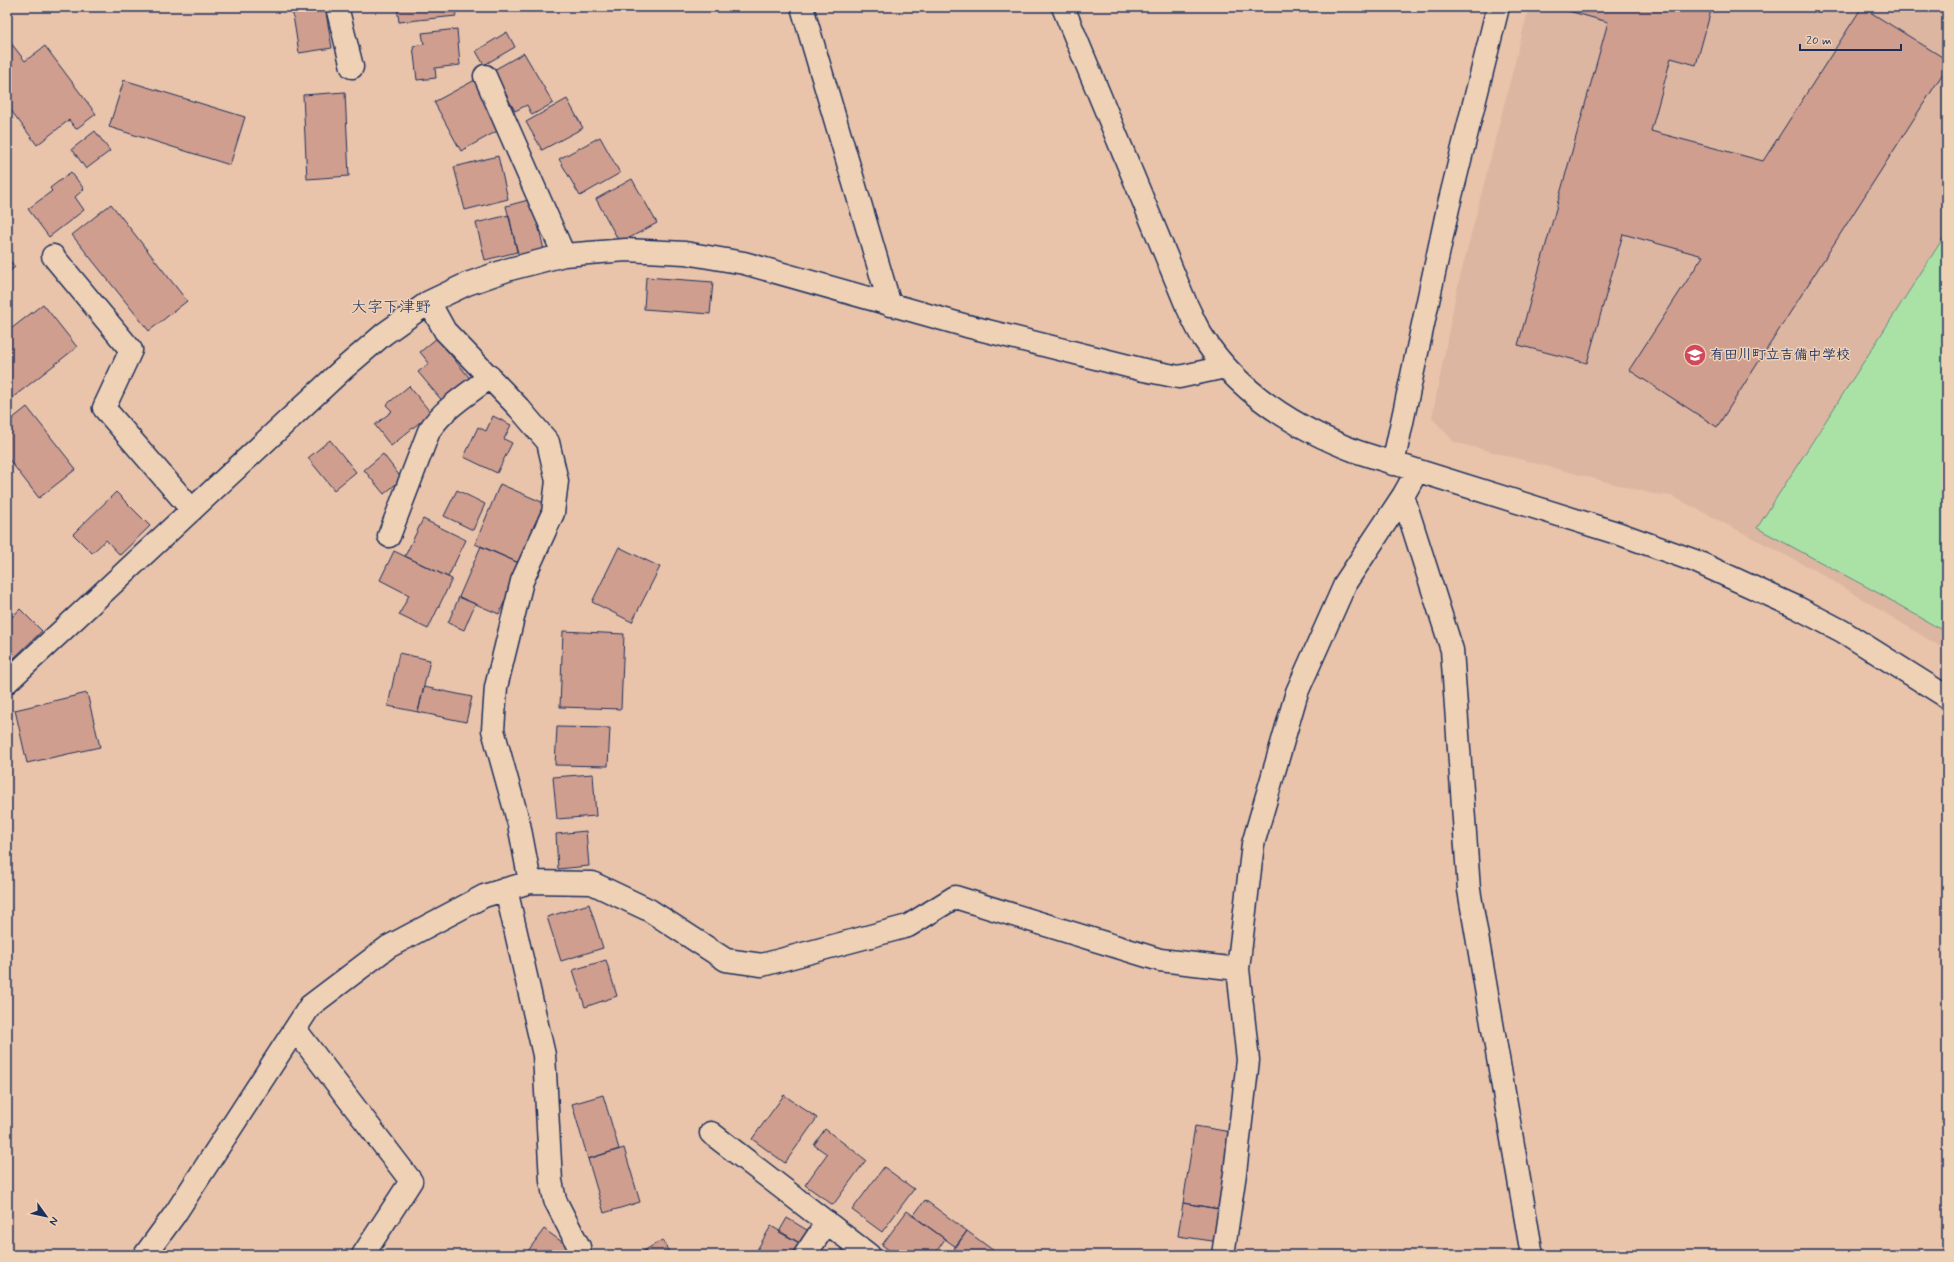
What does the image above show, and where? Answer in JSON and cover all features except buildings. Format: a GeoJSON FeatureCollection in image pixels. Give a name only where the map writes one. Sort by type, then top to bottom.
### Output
{"type":"FeatureCollection","features":[{"type":"Feature","properties":{"kind":"street"},"geometry":{"type":"LineString","coordinates":[[337,7],[352,67]]}},
{"type":"Feature","properties":{"kind":"street"},"geometry":{"type":"LineString","coordinates":[[802,7],[890,305]]}},
{"type":"Feature","properties":{"kind":"street"},"geometry":{"type":"LineString","coordinates":[[1063,7],[1186,304],[1203,338],[1225,367],[1260,400],[1304,429],[1326,440],[1393,464],[1620,534],[1695,562],[1796,607],[1842,631],[1947,696]]}},
{"type":"Feature","properties":{"kind":"street"},"geometry":{"type":"LineString","coordinates":[[1393,464],[1448,208],[1498,7]]}},
{"type":"Feature","properties":{"kind":"street"},"geometry":{"type":"LineString","coordinates":[[485,76],[564,255]]}},
{"type":"Feature","properties":{"kind":"street"},"geometry":{"type":"LineString","coordinates":[[7,682],[342,370],[384,334],[429,302],[467,284],[510,269],[564,255],[626,250],[684,253],[744,264],[967,326],[1179,377],[1225,367]]}},
{"type":"Feature","properties":{"kind":"street"},"geometry":{"type":"LineString","coordinates":[[53,256],[131,350],[104,408],[192,510]]}},
{"type":"Feature","properties":{"kind":"street"},"geometry":{"type":"LineString","coordinates":[[429,302],[445,331],[490,377],[548,442],[557,481],[553,513],[522,581],[496,687],[493,730],[519,824],[530,882]]}},
{"type":"Feature","properties":{"kind":"street"},"geometry":{"type":"LineString","coordinates":[[389,536],[428,431],[446,410],[490,377]]}},
{"type":"Feature","properties":{"kind":"street"},"geometry":{"type":"LineString","coordinates":[[1223,1255],[1235,1173],[1248,1060],[1238,968],[1253,844],[1297,692],[1346,582],[1403,496],[1417,471]]}},
{"type":"Feature","properties":{"kind":"street"},"geometry":{"type":"LineString","coordinates":[[1403,496],[1452,650],[1469,890],[1532,1255]]}},
{"type":"Feature","properties":{"kind":"street"},"geometry":{"type":"LineString","coordinates":[[145,1255],[175,1214],[310,1006],[388,947],[484,896],[530,882],[592,883],[649,910],[726,960],[762,965],[908,926],[955,897],[1160,960],[1238,968]]}},
{"type":"Feature","properties":{"kind":"street"},"geometry":{"type":"LineString","coordinates":[[506,889],[544,1055],[547,1138],[551,1182],[556,1200],[579,1247],[580,1255]]}},
{"type":"Feature","properties":{"kind":"street"},"geometry":{"type":"LineString","coordinates":[[295,1030],[411,1181],[362,1255]]}},
{"type":"Feature","properties":{"kind":"street"},"geometry":{"type":"LineString","coordinates":[[711,1133],[869,1255]]}},
{"type":"Feature","properties":{"kind":"street"},"geometry":{"type":"LineString","coordinates":[[805,1255],[827,1222]]}},
{"type":"Feature","properties":{"kind":"shaded area","name":"有田川町立吉備中学校"},"geometry":{"type":"Polygon","coordinates":[[[1529,7],[1947,7],[1947,651],[1820,573],[1672,496],[1653,494],[1454,442],[1432,418],[1456,293],[1529,7]]]}},
{"type":"Feature","properties":{"kind":"green space"},"geometry":{"type":"Polygon","coordinates":[[[1947,232],[1947,633],[1880,594],[1757,528],[1947,232]]]}},
{"type":"Feature","properties":{"kind":"place","name":"有田川町立吉備中学校"},"geometry":{"type":"Point","coordinates":[1695,355]}},
{"type":"Feature","properties":{"kind":"district","name":"大字下津野"},"geometry":{"type":"Point","coordinates":[391,307]}}]}
